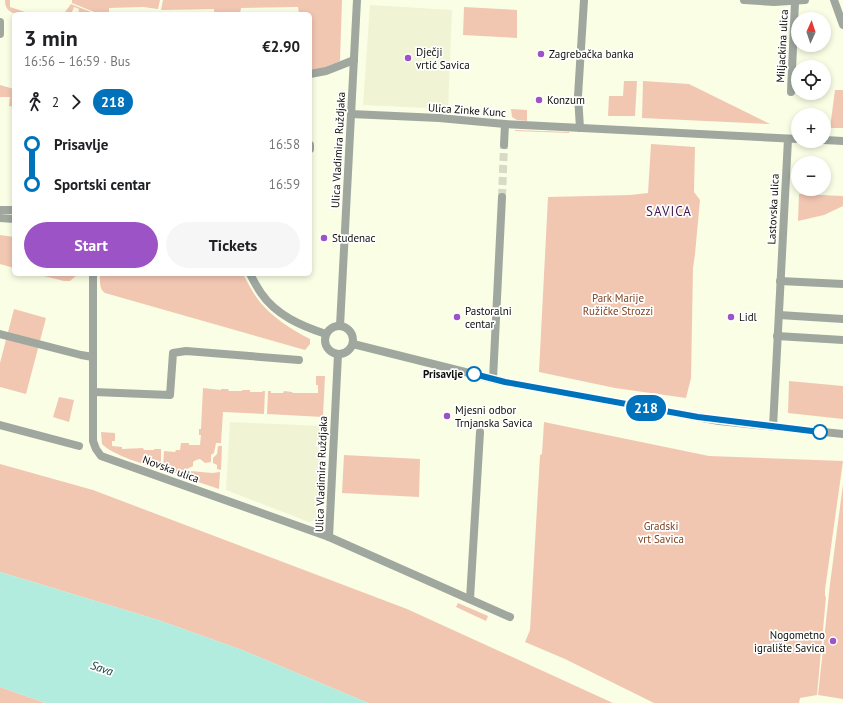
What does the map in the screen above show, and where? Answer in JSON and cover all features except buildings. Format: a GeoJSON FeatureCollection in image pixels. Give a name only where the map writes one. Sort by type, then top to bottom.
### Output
{"type":"FeatureCollection","features":[{"type":"Feature","properties":{"kind":"street","name":"Ulica Vladimira Ruždjaka"},"geometry":{"type":"LineString","coordinates":[[340,326],[357,0]]}},
{"type":"Feature","properties":{"kind":"street"},"geometry":{"type":"LineString","coordinates":[[580,128],[578,96],[584,0]]}},
{"type":"Feature","properties":{"kind":"street"},"geometry":{"type":"LineString","coordinates":[[744,0],[774,2],[795,2],[805,0]]}},
{"type":"Feature","properties":{"kind":"street"},"geometry":{"type":"LineString","coordinates":[[834,0],[843,25]]}},
{"type":"Feature","properties":{"kind":"street","name":"Miljackina ulica"},"geometry":{"type":"LineString","coordinates":[[792,60],[795,2]]}},
{"type":"Feature","properties":{"kind":"street"},"geometry":{"type":"LineString","coordinates":[[0,22],[0,34]]}},
{"type":"Feature","properties":{"kind":"street"},"geometry":{"type":"LineString","coordinates":[[312,74],[326,71],[354,60]]}},
{"type":"Feature","properties":{"kind":"street","name":"Ulica Zinke Kunc"},"geometry":{"type":"LineString","coordinates":[[351,114],[788,139]]}},
{"type":"Feature","properties":{"kind":"street"},"geometry":{"type":"LineString","coordinates":[[504,145],[505,124]]}},
{"type":"Feature","properties":{"kind":"street","name":"Lastovska ulica"},"geometry":{"type":"LineString","coordinates":[[773,427],[788,139]]}},
{"type":"Feature","properties":{"kind":"street"},"geometry":{"type":"LineString","coordinates":[[831,140],[843,141]]}},
{"type":"Feature","properties":{"kind":"street"},"geometry":{"type":"LineString","coordinates":[[493,379],[502,197]]}},
{"type":"Feature","properties":{"kind":"street"},"geometry":{"type":"LineString","coordinates":[[0,210],[12,210]]}},
{"type":"Feature","properties":{"kind":"street"},"geometry":{"type":"LineString","coordinates":[[0,218],[12,219]]}},
{"type":"Feature","properties":{"kind":"street","name":"Novska ulica"},"geometry":{"type":"LineString","coordinates":[[93,276],[93,441],[101,456],[329,537]]}},
{"type":"Feature","properties":{"kind":"street"},"geometry":{"type":"LineString","coordinates":[[251,276],[261,294],[277,310],[288,318],[326,334]]}},
{"type":"Feature","properties":{"kind":"street"},"geometry":{"type":"LineString","coordinates":[[780,281],[843,284]]}},
{"type":"Feature","properties":{"kind":"street"},"geometry":{"type":"LineString","coordinates":[[779,315],[843,319]]}},
{"type":"Feature","properties":{"kind":"street"},"geometry":{"type":"LineString","coordinates":[[340,326],[348,329],[353,340],[353,344],[347,352],[338,354],[334,353],[325,343],[326,334],[332,328],[340,326]]}},
{"type":"Feature","properties":{"kind":"street"},"geometry":{"type":"LineString","coordinates":[[0,334],[93,357]]}},
{"type":"Feature","properties":{"kind":"street"},"geometry":{"type":"LineString","coordinates":[[777,336],[843,340]]}},
{"type":"Feature","properties":{"kind":"street"},"geometry":{"type":"LineString","coordinates":[[353,344],[493,379],[698,417],[843,434]]}},
{"type":"Feature","properties":{"kind":"street"},"geometry":{"type":"LineString","coordinates":[[94,392],[170,395],[173,353],[186,351],[299,360]]}},
{"type":"Feature","properties":{"kind":"street","name":"Ulica Vladimira Ruždjaka"},"geometry":{"type":"LineString","coordinates":[[338,354],[329,537],[510,617]]}},
{"type":"Feature","properties":{"kind":"street"},"geometry":{"type":"LineString","coordinates":[[0,425],[79,446]]}},
{"type":"Feature","properties":{"kind":"street"},"geometry":{"type":"LineString","coordinates":[[470,599],[480,432]]}},
{"type":"Feature","properties":{"kind":"shaded area","name":"Dječji vrtić Savica"},"geometry":{"type":"Polygon","coordinates":[[[370,5],[452,10],[448,109],[363,105],[370,5]]]}},
{"type":"Feature","properties":{"kind":"shaded area"},"geometry":{"type":"Polygon","coordinates":[[[230,422],[322,426],[318,519],[309,522],[226,490],[230,422]]]}},
{"type":"Feature","properties":{"kind":"green space"},"geometry":{"type":"Polygon","coordinates":[[[5,0],[10,0],[10,7],[25,12],[12,12],[7,9],[5,0]]]}},
{"type":"Feature","properties":{"kind":"green space"},"geometry":{"type":"Polygon","coordinates":[[[72,0],[160,0],[158,9],[143,7],[109,8],[109,12],[94,12],[72,3],[72,0]]]}},
{"type":"Feature","properties":{"kind":"green space"},"geometry":{"type":"Polygon","coordinates":[[[163,0],[342,0],[340,61],[323,68],[312,70],[312,12],[299,12],[298,7],[241,8],[240,12],[214,12],[214,9],[161,10],[163,0]]]}},
{"type":"Feature","properties":{"kind":"green space"},"geometry":{"type":"Polygon","coordinates":[[[71,4],[91,12],[78,12],[79,9],[74,7],[72,12],[65,12],[71,4]]]}},
{"type":"Feature","properties":{"kind":"green space"},"geometry":{"type":"Polygon","coordinates":[[[464,7],[517,10],[517,38],[463,35],[464,7]]]}},
{"type":"Feature","properties":{"kind":"green space"},"geometry":{"type":"Polygon","coordinates":[[[624,81],[637,81],[635,116],[608,116],[609,96],[623,96],[624,81]]]}},
{"type":"Feature","properties":{"kind":"green space"},"geometry":{"type":"Polygon","coordinates":[[[643,81],[689,84],[770,124],[642,118],[643,81]]]}},
{"type":"Feature","properties":{"kind":"green space"},"geometry":{"type":"Polygon","coordinates":[[[0,85],[12,88],[12,107],[9,106],[10,97],[0,97],[0,85]]]}},
{"type":"Feature","properties":{"kind":"green space"},"geometry":{"type":"Polygon","coordinates":[[[835,90],[843,90],[843,128],[831,128],[835,90]]]}},
{"type":"Feature","properties":{"kind":"green space"},"geometry":{"type":"Polygon","coordinates":[[[511,109],[527,110],[527,121],[517,120],[512,117],[511,109]]]}},
{"type":"Feature","properties":{"kind":"green space"},"geometry":{"type":"Polygon","coordinates":[[[515,131],[569,132],[569,133],[515,131]]]}},
{"type":"Feature","properties":{"kind":"green space","name":"Park Marije Ružičke Strozzi"},"geometry":{"type":"Polygon","coordinates":[[[651,144],[695,147],[694,192],[700,200],[693,268],[691,378],[686,398],[615,388],[539,372],[548,197],[630,195],[648,193],[651,144]]]}},
{"type":"Feature","properties":{"kind":"green space"},"geometry":{"type":"Polygon","coordinates":[[[799,196],[843,196],[843,206],[824,215],[798,221],[799,196]]]}},
{"type":"Feature","properties":{"kind":"green space"},"geometry":{"type":"Polygon","coordinates":[[[0,235],[12,237],[12,267],[0,264],[0,235]]]}},
{"type":"Feature","properties":{"kind":"green space"},"geometry":{"type":"Polygon","coordinates":[[[44,276],[76,276],[70,281],[44,276]]]}},
{"type":"Feature","properties":{"kind":"green space"},"geometry":{"type":"Polygon","coordinates":[[[100,276],[244,276],[264,307],[283,323],[310,339],[310,344],[305,350],[105,293],[100,282],[100,276]]]}},
{"type":"Feature","properties":{"kind":"green space"},"geometry":{"type":"Polygon","coordinates":[[[14,309],[46,318],[26,394],[0,387],[0,363],[14,309]]]}},
{"type":"Feature","properties":{"kind":"green space"},"geometry":{"type":"Polygon","coordinates":[[[316,376],[325,376],[323,417],[267,414],[268,391],[271,391],[271,393],[283,393],[284,391],[293,393],[318,393],[316,376]]]}},
{"type":"Feature","properties":{"kind":"green space"},"geometry":{"type":"Polygon","coordinates":[[[789,381],[843,386],[843,419],[788,413],[789,381]]]}},
{"type":"Feature","properties":{"kind":"green space"},"geometry":{"type":"Polygon","coordinates":[[[203,388],[221,390],[228,389],[229,391],[265,391],[264,414],[223,412],[221,443],[216,443],[214,453],[211,455],[211,462],[205,463],[200,459],[196,460],[193,462],[193,466],[187,469],[182,475],[163,469],[164,451],[175,452],[176,450],[180,450],[181,443],[200,445],[201,435],[199,435],[199,429],[201,429],[203,388]]]}},
{"type":"Feature","properties":{"kind":"green space"},"geometry":{"type":"Polygon","coordinates":[[[59,397],[74,400],[69,422],[53,417],[59,397]]]}},
{"type":"Feature","properties":{"kind":"green space","name":"Gradski vrt Savica"},"geometry":{"type":"Polygon","coordinates":[[[544,422],[709,456],[843,461],[825,590],[826,597],[817,695],[800,698],[799,703],[654,703],[565,659],[525,642],[530,630],[540,455],[542,454],[544,422]]]}},
{"type":"Feature","properties":{"kind":"green space"},"geometry":{"type":"Polygon","coordinates":[[[101,432],[115,433],[115,441],[112,441],[112,446],[122,447],[122,449],[161,449],[161,469],[113,452],[102,444],[101,432]]]}},
{"type":"Feature","properties":{"kind":"green space"},"geometry":{"type":"Polygon","coordinates":[[[218,446],[222,446],[221,470],[217,469],[217,465],[213,463],[213,458],[217,454],[218,446]]]}},
{"type":"Feature","properties":{"kind":"green space"},"geometry":{"type":"Polygon","coordinates":[[[344,455],[420,459],[419,497],[342,493],[344,455]]]}},
{"type":"Feature","properties":{"kind":"green space"},"geometry":{"type":"Polygon","coordinates":[[[0,464],[93,490],[407,609],[613,703],[368,703],[242,650],[158,620],[0,572],[0,464]]]}},
{"type":"Feature","properties":{"kind":"green space"},"geometry":{"type":"Polygon","coordinates":[[[191,471],[212,473],[220,472],[219,489],[186,478],[191,471]]]}},
{"type":"Feature","properties":{"kind":"green space","name":"Nogometno igralište Savica"},"geometry":{"type":"Polygon","coordinates":[[[843,484],[843,699],[818,695],[843,484]]]}},
{"type":"Feature","properties":{"kind":"green space"},"geometry":{"type":"Polygon","coordinates":[[[458,603],[488,616],[486,621],[456,607],[458,603]]]}},
{"type":"Feature","properties":{"kind":"green space"},"geometry":{"type":"Polygon","coordinates":[[[0,687],[46,703],[0,703],[0,687]]]}},
{"type":"Feature","properties":{"kind":"water","name":"Sava"},"geometry":{"type":"Polygon","coordinates":[[[0,572],[158,620],[242,650],[368,703],[46,703],[0,687],[0,572]]]}},
{"type":"Feature","properties":{"kind":"tunnel"},"geometry":{"type":"LineString","coordinates":[[502,197],[504,145]]}},
{"type":"Feature","properties":{"kind":"bus line","name":"218"},"geometry":{"type":"LineString","coordinates":[[474,374],[505,382],[719,421],[820,432]]}},
{"type":"Feature","properties":{"kind":"place","name":"Zagrebačka banka"},"geometry":{"type":"Point","coordinates":[541,54]}},
{"type":"Feature","properties":{"kind":"place","name":"Dječji vrtić Savica"},"geometry":{"type":"Point","coordinates":[408,58]}},
{"type":"Feature","properties":{"kind":"place","name":"Konzum"},"geometry":{"type":"Point","coordinates":[539,100]}},
{"type":"Feature","properties":{"kind":"place","name":"Studenac"},"geometry":{"type":"Point","coordinates":[324,238]}},
{"type":"Feature","properties":{"kind":"place","name":"Pastoralni centar"},"geometry":{"type":"Point","coordinates":[457,317]}},
{"type":"Feature","properties":{"kind":"place","name":"Lidl"},"geometry":{"type":"Point","coordinates":[731,317]}},
{"type":"Feature","properties":{"kind":"place","name":"Prisavlje"},"geometry":{"type":"Point","coordinates":[474,374]}},
{"type":"Feature","properties":{"kind":"place","name":"Mjesni odbor Trnjanska Savica"},"geometry":{"type":"Point","coordinates":[447,416]}},
{"type":"Feature","properties":{"kind":"place","name":"Nogometno igralište Savica"},"geometry":{"type":"Point","coordinates":[833,641]}},
{"type":"Feature","properties":{"kind":"district","name":"SAVICA"},"geometry":{"type":"Point","coordinates":[669,211]}}]}
